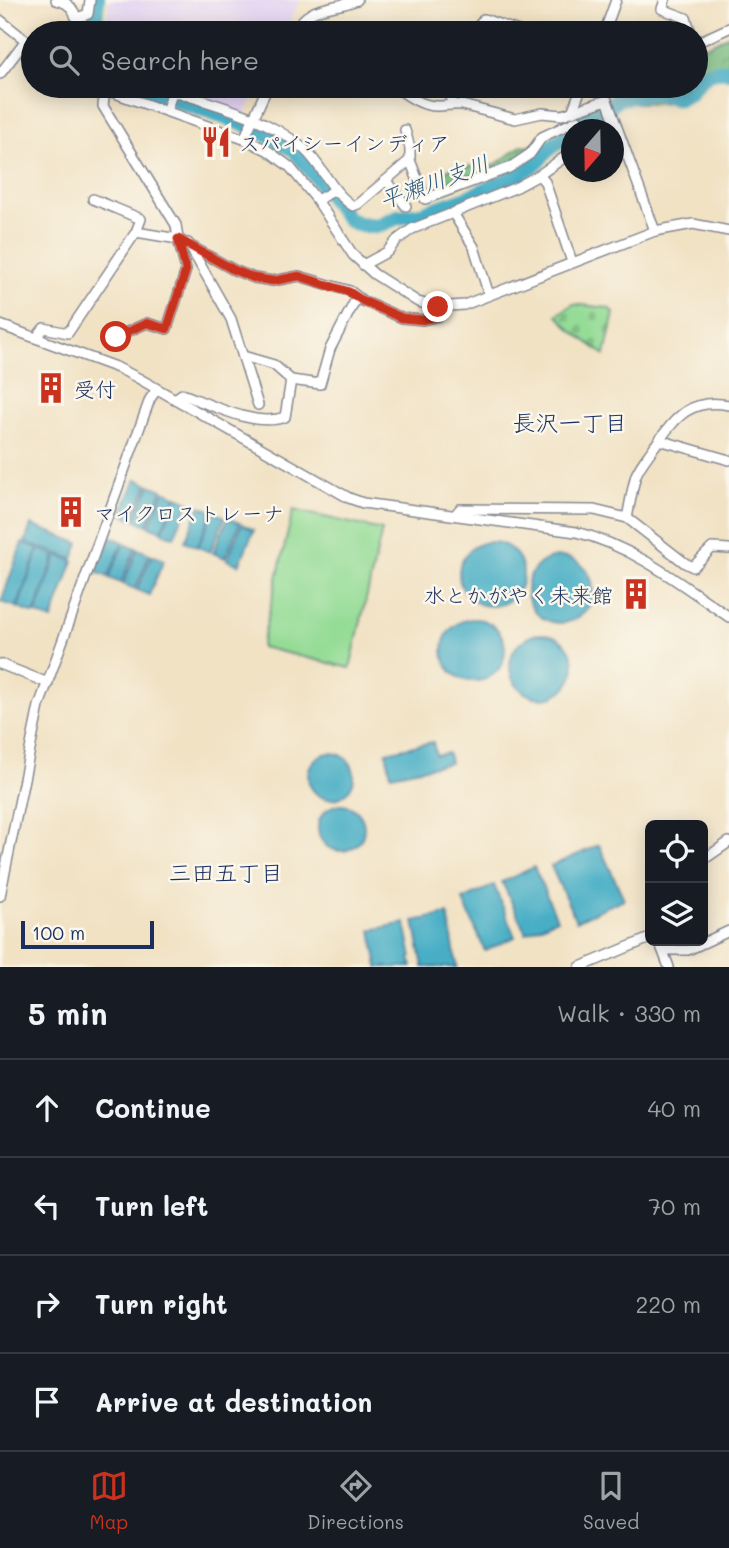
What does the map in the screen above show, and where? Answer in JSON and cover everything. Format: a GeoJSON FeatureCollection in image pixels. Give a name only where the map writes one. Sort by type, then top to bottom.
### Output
{"type":"FeatureCollection","features":[{"type":"Feature","properties":{"kind":"street"},"geometry":{"type":"LineString","coordinates":[[62,0],[75,10],[77,21]]}},
{"type":"Feature","properties":{"kind":"street"},"geometry":{"type":"LineString","coordinates":[[77,18],[88,14],[90,0]]}},
{"type":"Feature","properties":{"kind":"street"},"geometry":{"type":"LineString","coordinates":[[300,21],[309,13],[356,0]]}},
{"type":"Feature","properties":{"kind":"street"},"geometry":{"type":"LineString","coordinates":[[608,21],[616,0]]}},
{"type":"Feature","properties":{"kind":"street"},"geometry":{"type":"LineString","coordinates":[[665,0],[662,9],[686,18],[687,21]]}},
{"type":"Feature","properties":{"kind":"street"},"geometry":{"type":"LineString","coordinates":[[0,20],[21,36]]}},
{"type":"Feature","properties":{"kind":"street"},"geometry":{"type":"LineString","coordinates":[[708,38],[729,28]]}},
{"type":"Feature","properties":{"kind":"street"},"geometry":{"type":"LineString","coordinates":[[0,74],[21,52]]}},
{"type":"Feature","properties":{"kind":"street"},"geometry":{"type":"LineString","coordinates":[[104,98],[103,106],[230,319],[258,405]]}},
{"type":"Feature","properties":{"kind":"street"},"geometry":{"type":"LineString","coordinates":[[157,98],[170,100],[249,128],[279,131],[304,149],[315,161],[340,236],[363,265],[418,302],[442,306],[464,305],[656,231],[693,224],[729,230]]}},
{"type":"Feature","properties":{"kind":"street"},"geometry":{"type":"LineString","coordinates":[[249,128],[263,98]]}},
{"type":"Feature","properties":{"kind":"street"},"geometry":{"type":"LineString","coordinates":[[412,98],[435,107],[453,104],[515,119],[542,113],[575,116]]}},
{"type":"Feature","properties":{"kind":"street"},"geometry":{"type":"LineString","coordinates":[[451,98],[453,104]]}},
{"type":"Feature","properties":{"kind":"street"},"geometry":{"type":"LineString","coordinates":[[575,116],[579,98]]}},
{"type":"Feature","properties":{"kind":"street"},"geometry":{"type":"LineString","coordinates":[[170,100],[249,128],[267,150],[327,194],[353,206],[410,160]]}},
{"type":"Feature","properties":{"kind":"street"},"geometry":{"type":"LineString","coordinates":[[405,130],[410,160],[425,200],[509,168],[530,154],[541,137],[607,100],[656,231]]}},
{"type":"Feature","properties":{"kind":"street"},"geometry":{"type":"LineString","coordinates":[[363,265],[387,252],[412,229],[517,187],[561,160]]}},
{"type":"Feature","properties":{"kind":"street"},"geometry":{"type":"LineString","coordinates":[[539,175],[545,182],[572,262]]}},
{"type":"Feature","properties":{"kind":"street"},"geometry":{"type":"LineString","coordinates":[[387,181],[406,206]]}},
{"type":"Feature","properties":{"kind":"street"},"geometry":{"type":"LineString","coordinates":[[36,338],[44,328],[68,333],[136,233],[141,219],[93,199]]}},
{"type":"Feature","properties":{"kind":"street"},"geometry":{"type":"LineString","coordinates":[[453,213],[471,240],[489,295]]}},
{"type":"Feature","properties":{"kind":"street"},"geometry":{"type":"LineString","coordinates":[[136,233],[183,240],[234,270],[254,278],[273,281],[299,276],[349,292],[402,318],[423,320],[439,316],[442,306]]}},
{"type":"Feature","properties":{"kind":"street"},"geometry":{"type":"LineString","coordinates":[[116,337],[147,323],[167,329],[186,270],[183,240]]}},
{"type":"Feature","properties":{"kind":"street"},"geometry":{"type":"LineString","coordinates":[[243,356],[274,365],[291,380],[320,384],[330,349],[357,297]]}},
{"type":"Feature","properties":{"kind":"street"},"geometry":{"type":"LineString","coordinates":[[0,325],[118,368],[349,498],[363,503],[576,532],[603,539],[626,549],[729,617]]}},
{"type":"Feature","properties":{"kind":"street"},"geometry":{"type":"LineString","coordinates":[[175,399],[182,394],[254,420],[274,422],[285,417],[291,380]]}},
{"type":"Feature","properties":{"kind":"street"},"geometry":{"type":"LineString","coordinates":[[0,896],[39,706],[150,399],[157,389]]}},
{"type":"Feature","properties":{"kind":"street"},"geometry":{"type":"LineString","coordinates":[[626,518],[637,473],[676,418],[699,405],[729,405]]}},
{"type":"Feature","properties":{"kind":"street"},"geometry":{"type":"LineString","coordinates":[[659,440],[729,460]]}},
{"type":"Feature","properties":{"kind":"street"},"geometry":{"type":"LineString","coordinates":[[455,515],[460,509],[594,510],[626,518],[693,567],[712,548],[729,549]]}},
{"type":"Feature","properties":{"kind":"street"},"geometry":{"type":"LineString","coordinates":[[0,664],[48,683]]}},
{"type":"Feature","properties":{"kind":"street"},"geometry":{"type":"LineString","coordinates":[[708,857],[729,842]]}},
{"type":"Feature","properties":{"kind":"street"},"geometry":{"type":"LineString","coordinates":[[708,941],[729,931]]}},
{"type":"Feature","properties":{"kind":"street"},"geometry":{"type":"LineString","coordinates":[[580,967],[645,940]]}},
{"type":"Feature","properties":{"kind":"street"},"geometry":{"type":"LineString","coordinates":[[661,946],[669,967]]}},
{"type":"Feature","properties":{"kind":"street"},"geometry":{"type":"LineString","coordinates":[[666,946],[688,950],[697,946]]}},
{"type":"Feature","properties":{"kind":"shaded area"},"geometry":{"type":"Polygon","coordinates":[[[109,0],[303,0],[298,4],[290,21],[107,21],[109,0]]]}},
{"type":"Feature","properties":{"kind":"shaded area"},"geometry":{"type":"Polygon","coordinates":[[[207,98],[253,98],[245,114],[206,100],[207,98]]]}},
{"type":"Feature","properties":{"kind":"green space"},"geometry":{"type":"Polygon","coordinates":[[[729,35],[729,78],[708,79],[708,45],[729,35]]]}},
{"type":"Feature","properties":{"kind":"green space"},"geometry":{"type":"Polygon","coordinates":[[[627,98],[689,98],[685,102],[630,103],[627,98]]]}},
{"type":"Feature","properties":{"kind":"green space"},"geometry":{"type":"Polygon","coordinates":[[[522,145],[531,146],[525,151],[527,156],[508,167],[443,191],[436,174],[449,169],[495,165],[522,145]]]}},
{"type":"Feature","properties":{"kind":"green space"},"geometry":{"type":"Polygon","coordinates":[[[573,304],[608,308],[614,313],[605,355],[572,331],[557,315],[573,304]]]}},
{"type":"Feature","properties":{"kind":"green space"},"geometry":{"type":"Polygon","coordinates":[[[293,510],[382,530],[350,668],[261,647],[293,510]]]}},
{"type":"Feature","properties":{"kind":"water"},"geometry":{"type":"Polygon","coordinates":[[[136,479],[148,484],[133,519],[121,514],[136,479]]]}},
{"type":"Feature","properties":{"kind":"water"},"geometry":{"type":"Polygon","coordinates":[[[150,485],[162,490],[147,525],[135,520],[150,485]]]}},
{"type":"Feature","properties":{"kind":"water"},"geometry":{"type":"Polygon","coordinates":[[[164,491],[176,496],[161,531],[149,526],[164,491]]]}},
{"type":"Feature","properties":{"kind":"water"},"geometry":{"type":"Polygon","coordinates":[[[177,497],[189,502],[174,537],[162,532],[177,497]]]}},
{"type":"Feature","properties":{"kind":"water"},"geometry":{"type":"Polygon","coordinates":[[[200,506],[212,511],[197,547],[185,541],[200,506]]]}},
{"type":"Feature","properties":{"kind":"water"},"geometry":{"type":"Polygon","coordinates":[[[213,512],[225,517],[210,552],[198,547],[213,512]]]}},
{"type":"Feature","properties":{"kind":"water"},"geometry":{"type":"Polygon","coordinates":[[[228,518],[240,523],[225,558],[213,553],[228,518]]]}},
{"type":"Feature","properties":{"kind":"water"},"geometry":{"type":"Polygon","coordinates":[[[242,524],[254,530],[239,565],[227,560],[242,524]]]}},
{"type":"Feature","properties":{"kind":"water"},"geometry":{"type":"Polygon","coordinates":[[[31,525],[79,543],[73,559],[25,542],[31,525]]]}},
{"type":"Feature","properties":{"kind":"water"},"geometry":{"type":"Polygon","coordinates":[[[111,537],[123,542],[108,577],[96,572],[111,537]]]}},
{"type":"Feature","properties":{"kind":"water"},"geometry":{"type":"Polygon","coordinates":[[[491,542],[509,548],[517,556],[523,574],[517,592],[509,600],[491,606],[473,600],[465,592],[459,574],[465,556],[473,548],[491,542]]]}},
{"type":"Feature","properties":{"kind":"water"},"geometry":{"type":"Polygon","coordinates":[[[22,543],[38,548],[17,607],[1,602],[22,543]]]}},
{"type":"Feature","properties":{"kind":"water"},"geometry":{"type":"Polygon","coordinates":[[[124,543],[136,548],[121,583],[109,578],[124,543]]]}},
{"type":"Feature","properties":{"kind":"water"},"geometry":{"type":"Polygon","coordinates":[[[39,549],[55,555],[34,614],[18,608],[39,549]]]}},
{"type":"Feature","properties":{"kind":"water"},"geometry":{"type":"Polygon","coordinates":[[[138,549],[150,554],[135,589],[123,584],[138,549]]]}},
{"type":"Feature","properties":{"kind":"water"},"geometry":{"type":"Polygon","coordinates":[[[57,555],[73,561],[52,620],[36,614],[57,555]]]}},
{"type":"Feature","properties":{"kind":"water"},"geometry":{"type":"Polygon","coordinates":[[[152,555],[164,560],[149,595],[137,590],[152,555]]]}},
{"type":"Feature","properties":{"kind":"water"},"geometry":{"type":"Polygon","coordinates":[[[560,557],[583,567],[593,590],[583,613],[560,623],[537,613],[527,590],[537,567],[560,557]]]}},
{"type":"Feature","properties":{"kind":"water"},"geometry":{"type":"Polygon","coordinates":[[[474,619],[486,621],[496,628],[503,638],[503,662],[496,672],[486,679],[474,681],[462,679],[452,672],[445,662],[443,650],[445,638],[452,628],[462,621],[474,619]]]}},
{"type":"Feature","properties":{"kind":"water"},"geometry":{"type":"Polygon","coordinates":[[[536,634],[548,634],[565,643],[572,654],[572,678],[565,689],[548,698],[536,698],[524,693],[515,684],[510,672],[510,660],[515,648],[524,639],[536,634]]]}},
{"type":"Feature","properties":{"kind":"water"},"geometry":{"type":"Polygon","coordinates":[[[433,742],[436,755],[448,753],[450,763],[391,775],[386,752],[433,742]]]}},
{"type":"Feature","properties":{"kind":"water"},"geometry":{"type":"Polygon","coordinates":[[[331,753],[347,760],[354,776],[347,792],[331,799],[315,792],[308,776],[315,760],[331,753]]]}},
{"type":"Feature","properties":{"kind":"water"},"geometry":{"type":"Polygon","coordinates":[[[341,805],[357,812],[364,828],[357,844],[341,851],[325,844],[318,828],[325,812],[341,805]]]}},
{"type":"Feature","properties":{"kind":"water"},"geometry":{"type":"Polygon","coordinates":[[[599,845],[624,899],[576,921],[551,866],[599,845]]]}},
{"type":"Feature","properties":{"kind":"water"},"geometry":{"type":"Polygon","coordinates":[[[534,867],[557,919],[526,933],[502,882],[534,867]]]}},
{"type":"Feature","properties":{"kind":"water"},"geometry":{"type":"Polygon","coordinates":[[[494,885],[515,937],[485,951],[463,900],[494,885]]]}},
{"type":"Feature","properties":{"kind":"water"},"geometry":{"type":"Polygon","coordinates":[[[448,914],[457,967],[423,967],[414,921],[448,914]]]}},
{"type":"Feature","properties":{"kind":"water"},"geometry":{"type":"Polygon","coordinates":[[[405,923],[412,967],[378,967],[371,930],[405,923]]]}},
{"type":"Feature","properties":{"kind":"waterway","name":"平瀬川支川"},"geometry":{"type":"LineString","coordinates":[[95,21],[97,0]]}},
{"type":"Feature","properties":{"kind":"waterway","name":"平瀬川支川"},"geometry":{"type":"LineString","coordinates":[[708,74],[729,71]]}},
{"type":"Feature","properties":{"kind":"waterway","name":"平瀬川支川"},"geometry":{"type":"LineString","coordinates":[[170,98],[250,126],[295,150],[348,219],[358,224],[377,226],[398,217],[421,214],[464,199],[515,177],[538,161],[561,140]]}},
{"type":"Feature","properties":{"kind":"waterway","name":"平瀬川支川"},"geometry":{"type":"LineString","coordinates":[[586,119],[619,98]]}},
{"type":"Feature","properties":{"kind":"place","name":"スパイシーインディア"},"geometry":{"type":"Point","coordinates":[216,142]}},
{"type":"Feature","properties":{"kind":"place","name":"受付"},"geometry":{"type":"Point","coordinates":[51,388]}},
{"type":"Feature","properties":{"kind":"place","name":"マイクロストレーナ"},"geometry":{"type":"Point","coordinates":[71,512]}},
{"type":"Feature","properties":{"kind":"place","name":"水とかがやく未来館"},"geometry":{"type":"Point","coordinates":[636,594]}},
{"type":"Feature","properties":{"kind":"district","name":"長沢一丁目"},"geometry":{"type":"Point","coordinates":[570,422]}},
{"type":"Feature","properties":{"kind":"district","name":"三田五丁目"},"geometry":{"type":"Point","coordinates":[226,872]}},
{"type":"Feature","properties":{"kind":"route"},"geometry":{"type":"LineString","coordinates":[[116,337],[147,323],[167,329],[186,270],[178,239],[254,278],[273,281],[299,276],[349,292],[402,318],[423,320],[439,316],[442,306],[438,307]]}}]}
